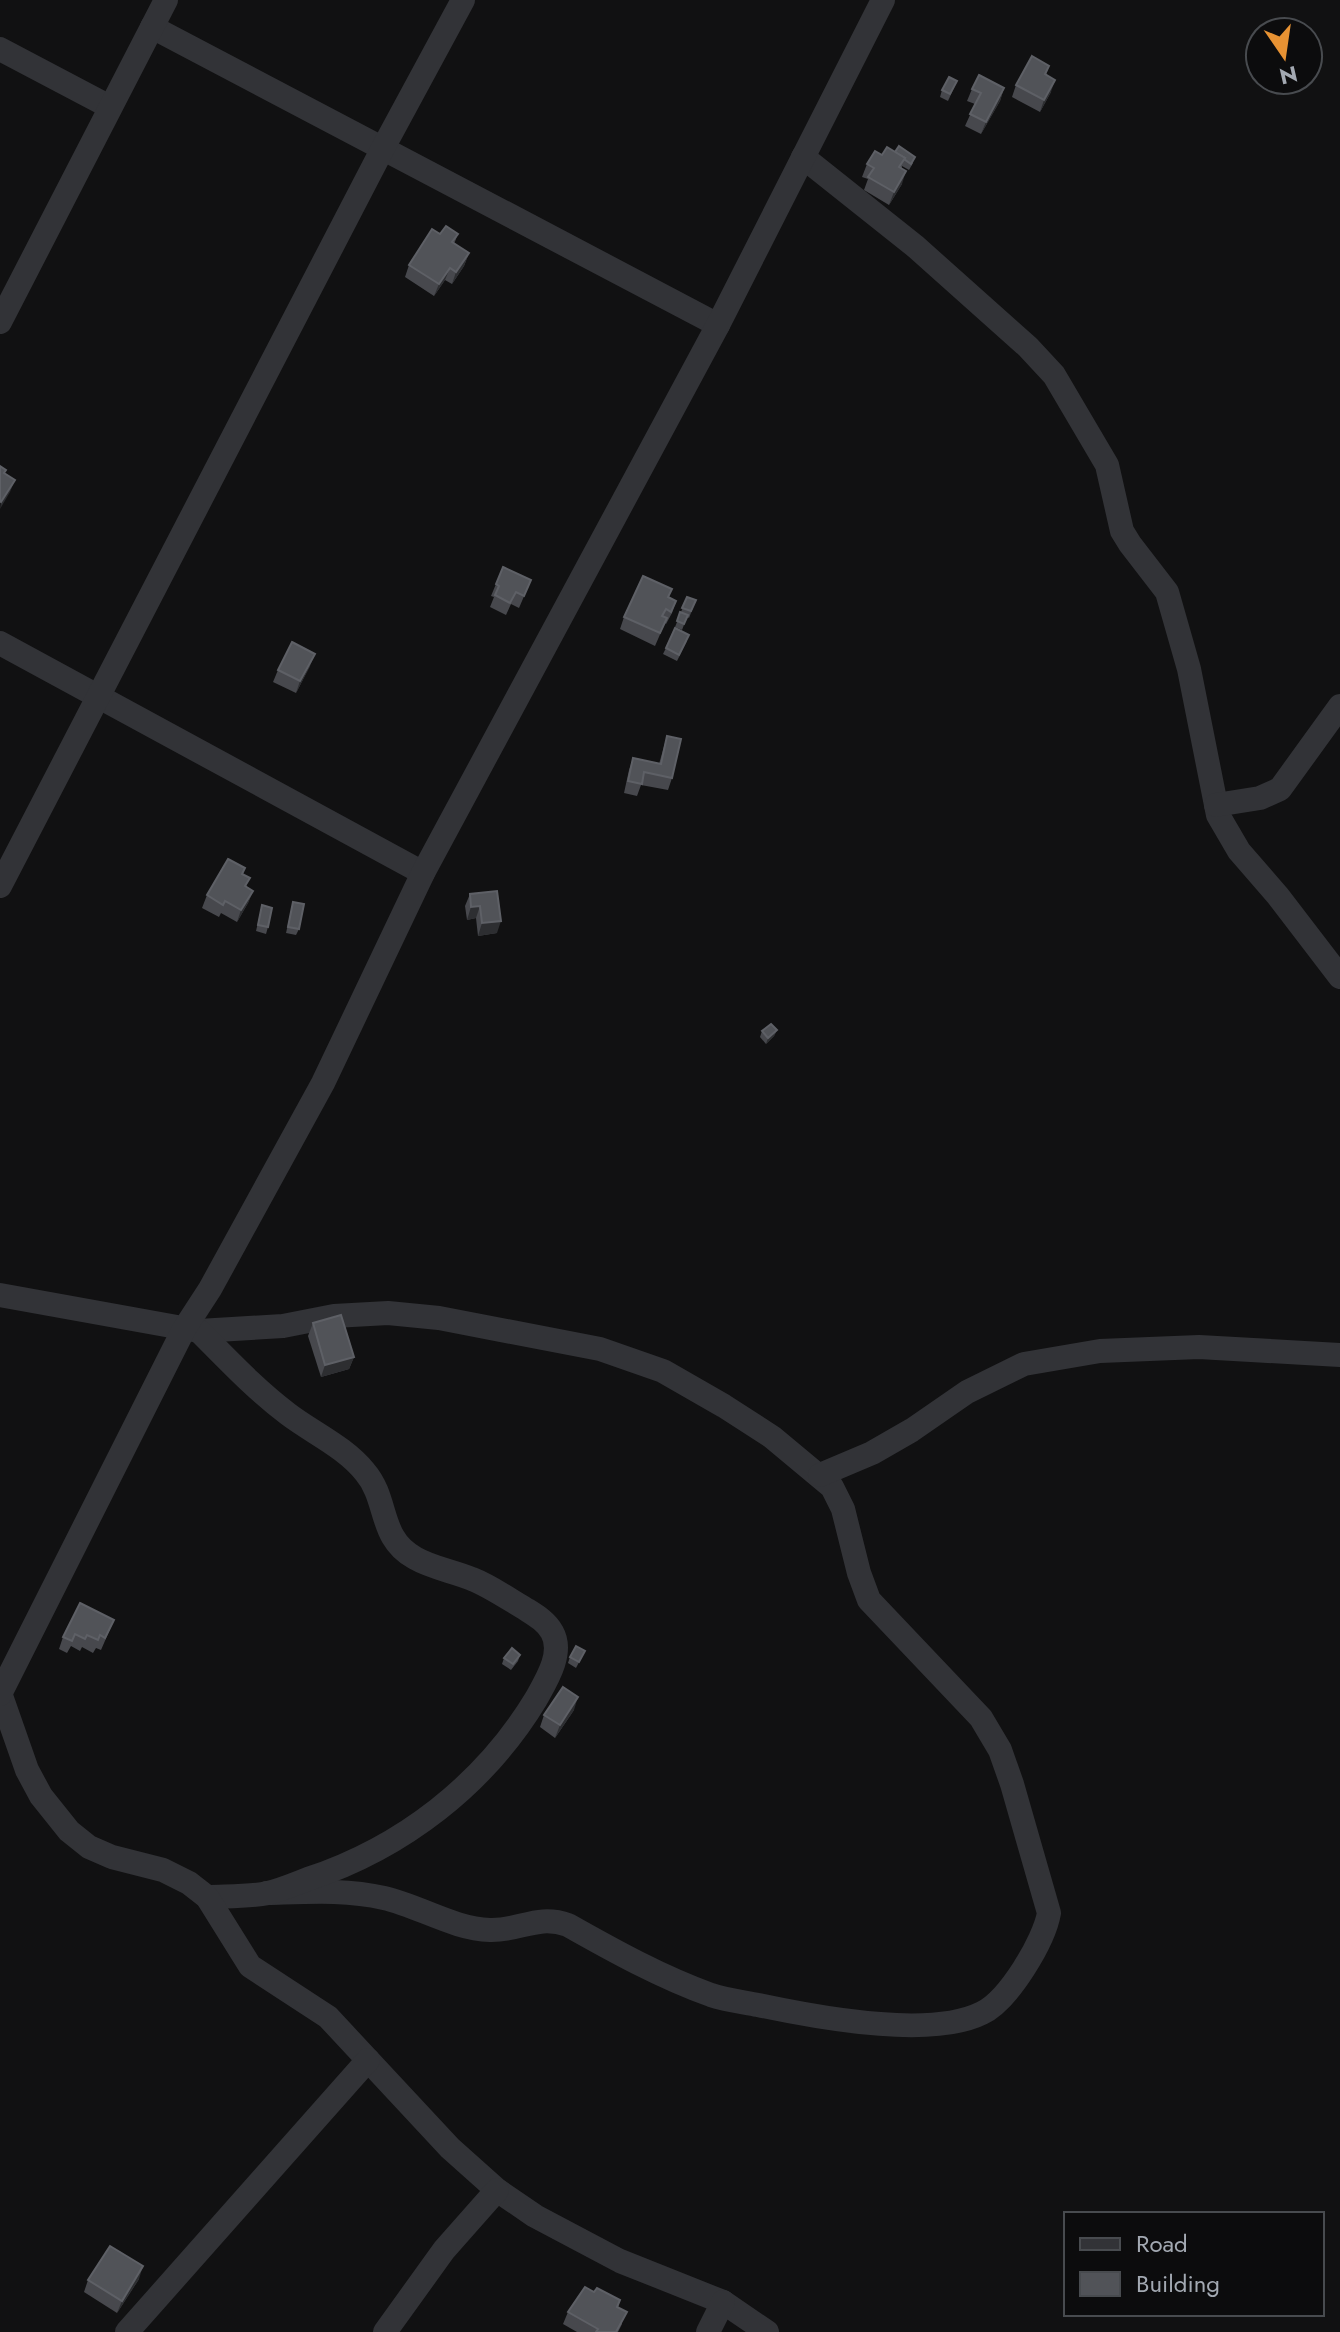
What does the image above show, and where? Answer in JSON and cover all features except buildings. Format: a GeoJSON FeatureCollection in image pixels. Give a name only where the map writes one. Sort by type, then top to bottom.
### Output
{"type":"FeatureCollection","features":[{"type":"Feature","properties":{"kind":"street"},"geometry":{"type":"LineString","coordinates":[[0,322],[166,0]]}},
{"type":"Feature","properties":{"kind":"street"},"geometry":{"type":"LineString","coordinates":[[0,886],[463,0]]}},
{"type":"Feature","properties":{"kind":"street"},"geometry":{"type":"LineString","coordinates":[[767,2332],[723,2302],[620,2261],[535,2216],[497,2190],[450,2148],[328,2017],[250,1966],[207,1897],[189,1883],[163,1870],[112,1857],[89,1847],[69,1831],[41,1796],[27,1770],[0,1694],[192,1330],[210,1289],[323,1083],[423,873],[718,325],[883,0]]}},
{"type":"Feature","properties":{"kind":"street"},"geometry":{"type":"LineString","coordinates":[[152,27],[718,325]]}},
{"type":"Feature","properties":{"kind":"street"},"geometry":{"type":"LineString","coordinates":[[0,49],[110,107]]}},
{"type":"Feature","properties":{"kind":"street"},"geometry":{"type":"LineString","coordinates":[[803,157],[928,257],[1028,347],[1054,375],[1107,465],[1122,531],[1158,576],[1177,618],[1218,815],[1239,851],[1330,948],[1340,977]]}},
{"type":"Feature","properties":{"kind":"street"},"geometry":{"type":"LineString","coordinates":[[0,643],[423,873]]}},
{"type":"Feature","properties":{"kind":"street"},"geometry":{"type":"LineString","coordinates":[[1216,805],[1260,798],[1280,789],[1340,706]]}},
{"type":"Feature","properties":{"kind":"street"},"geometry":{"type":"LineString","coordinates":[[0,1295],[192,1330],[283,1326],[334,1316],[388,1313],[439,1318],[600,1349],[663,1371],[724,1406],[772,1437],[832,1487],[843,1509],[869,1600],[981,1718],[1000,1750],[1012,1784],[1049,1913],[1046,1929],[1027,1961],[1005,1993],[983,2013],[951,2021],[905,2026],[809,2015],[713,1996],[649,1969],[553,1920],[490,1930],[474,1928],[382,1897],[338,1892],[207,1897]]}},
{"type":"Feature","properties":{"kind":"street"},"geometry":{"type":"LineString","coordinates":[[192,1330],[286,1412],[352,1457],[368,1474],[391,1538],[401,1550],[417,1560],[475,1580],[542,1619],[553,1633],[557,1650],[552,1666],[520,1725],[477,1775],[423,1822],[382,1849],[339,1869],[267,1893]]}},
{"type":"Feature","properties":{"kind":"street"},"geometry":{"type":"LineString","coordinates":[[820,1475],[872,1453],[967,1392],[1024,1364],[1100,1351],[1199,1347],[1340,1355]]}},
{"type":"Feature","properties":{"kind":"street"},"geometry":{"type":"LineString","coordinates":[[127,2332],[368,2060]]}},
{"type":"Feature","properties":{"kind":"street"},"geometry":{"type":"LineString","coordinates":[[385,2332],[444,2250],[497,2190]]}},
{"type":"Feature","properties":{"kind":"street"},"geometry":{"type":"LineString","coordinates":[[708,2332],[723,2302]]}}]}
